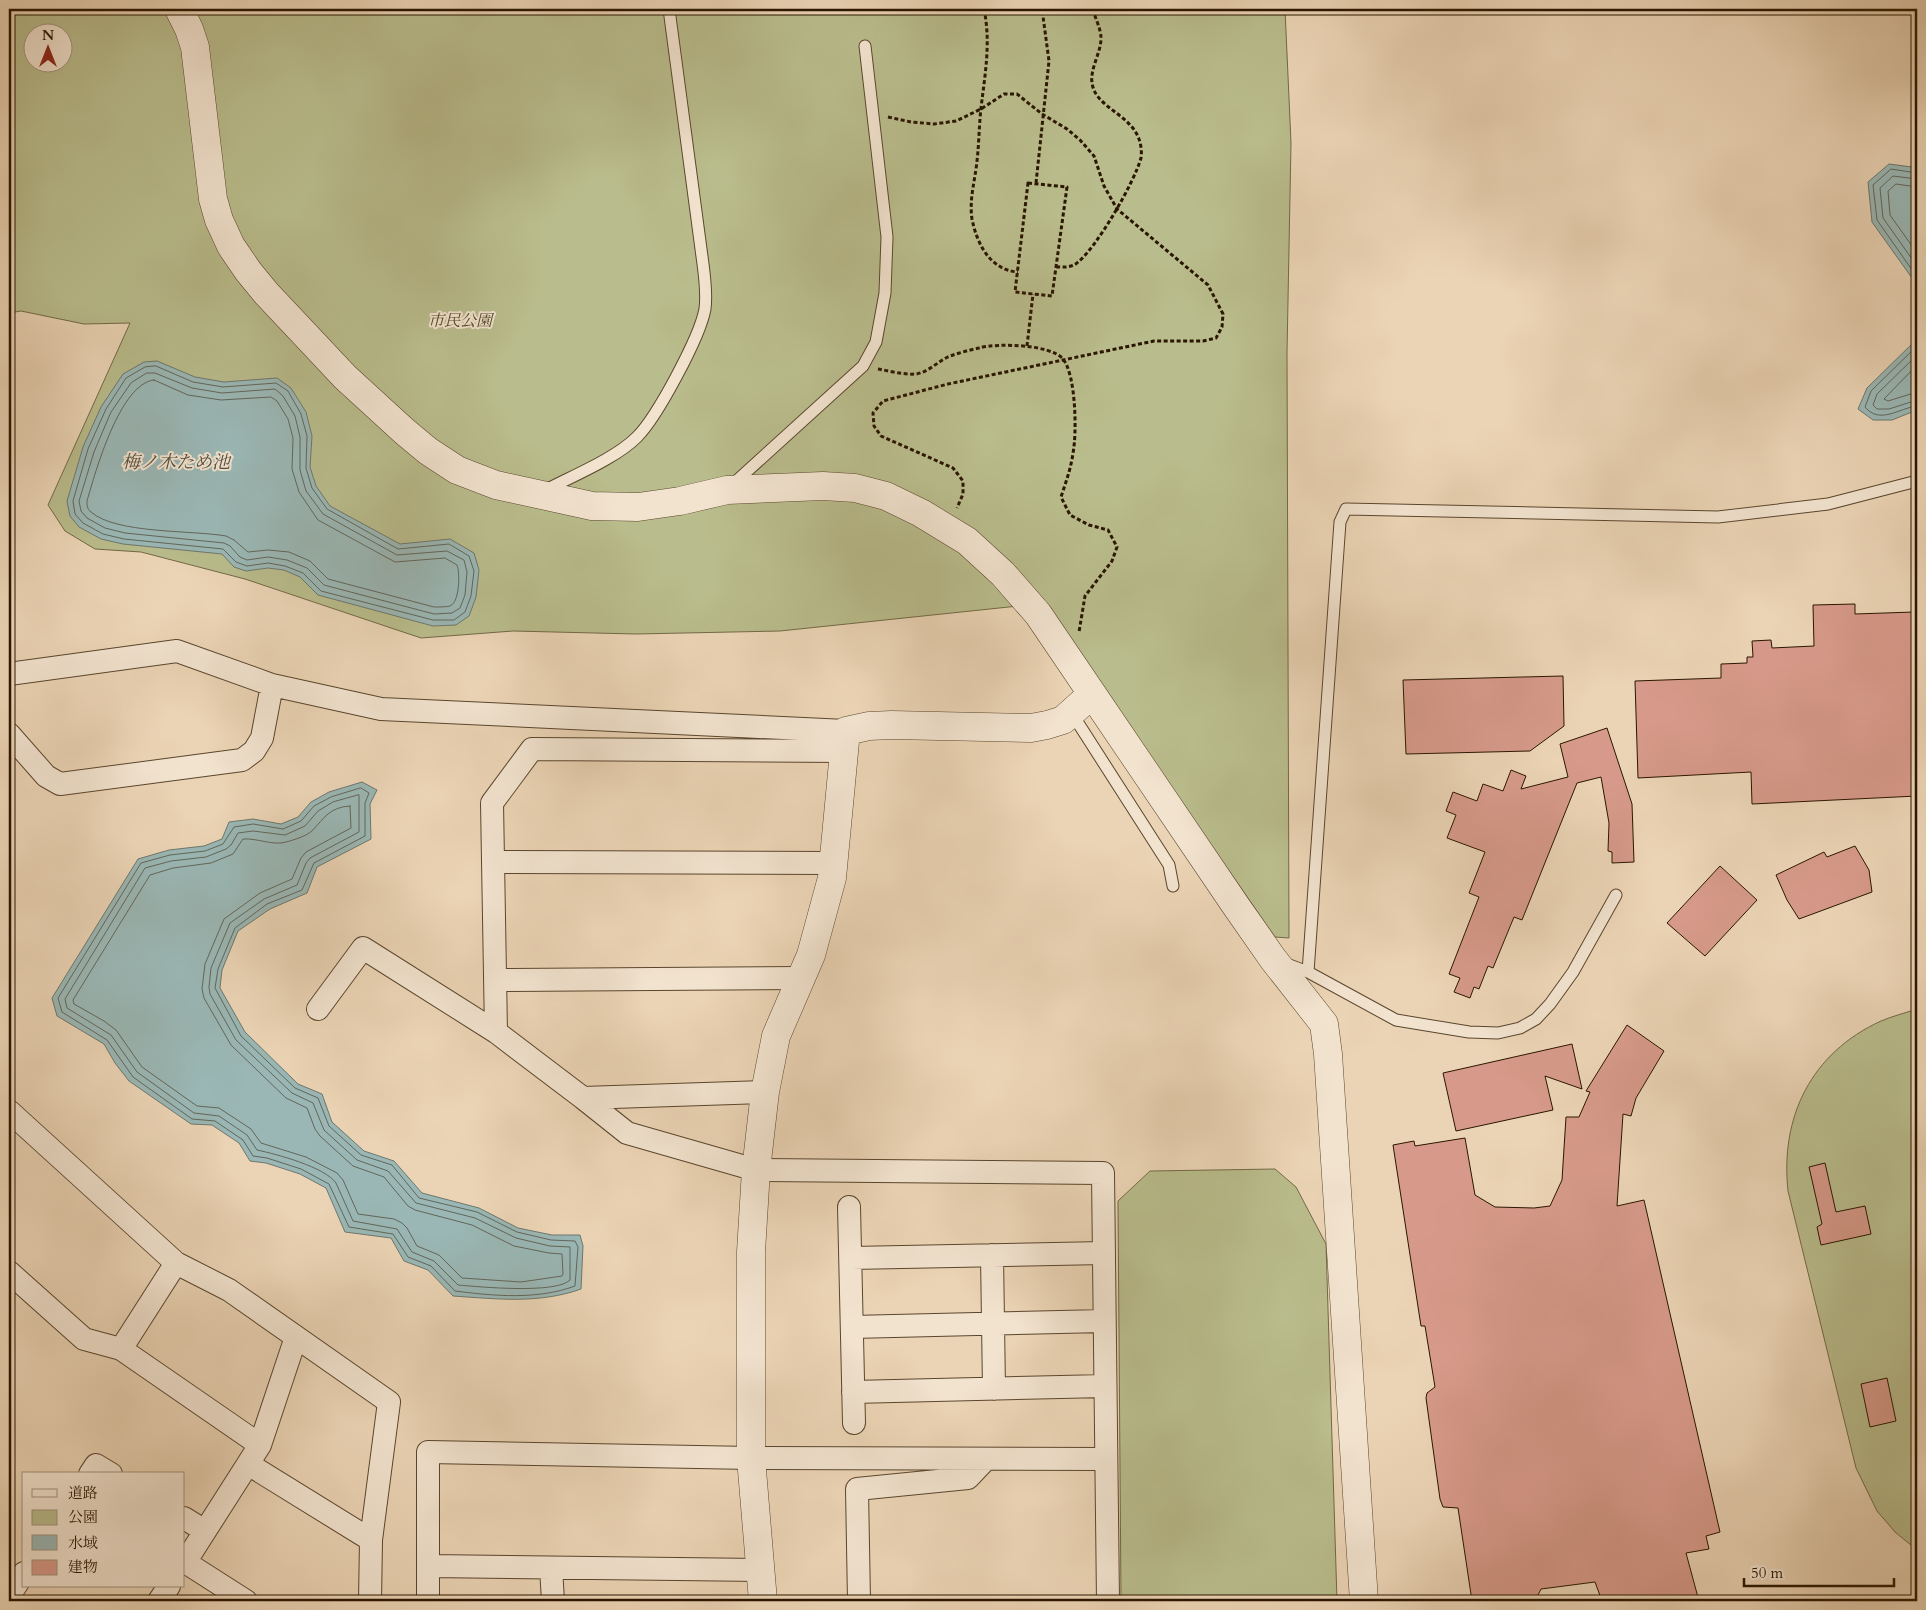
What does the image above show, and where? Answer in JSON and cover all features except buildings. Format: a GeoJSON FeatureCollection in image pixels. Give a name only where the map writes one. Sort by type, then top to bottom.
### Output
{"type":"FeatureCollection","features":[{"type":"Feature","properties":{"kind":"street"},"geometry":{"type":"LineString","coordinates":[[179,9],[189,28],[195,47],[213,199],[219,220],[231,246],[248,271],[294,324],[345,377],[428,452],[457,470],[488,482],[592,506],[638,507],[680,501],[727,490],[823,486],[855,488],[886,496],[922,513],[967,541],[1003,574],[1038,614],[1091,695],[1273,959],[1324,1024],[1328,1054],[1364,1601]]}},
{"type":"Feature","properties":{"kind":"street"},"geometry":{"type":"LineString","coordinates":[[9,674],[177,651],[272,685],[381,709],[845,741]]}},
{"type":"Feature","properties":{"kind":"street"},"geometry":{"type":"LineString","coordinates":[[9,734],[46,776],[60,784],[242,760],[254,752],[262,738],[272,685]]}},
{"type":"Feature","properties":{"kind":"street"},"geometry":{"type":"LineString","coordinates":[[496,1032],[492,803],[532,750],[845,741],[869,726],[1031,728],[1047,726],[1063,720],[1091,695]]}},
{"type":"Feature","properties":{"kind":"street"},"geometry":{"type":"LineString","coordinates":[[763,1601],[751,1458],[751,1252],[756,1170],[765,1092],[776,1036],[811,955],[832,878],[845,741]]}},
{"type":"Feature","properties":{"kind":"street"},"geometry":{"type":"LineString","coordinates":[[493,862],[834,863]]}},
{"type":"Feature","properties":{"kind":"street"},"geometry":{"type":"LineString","coordinates":[[318,1009],[363,948],[496,1032],[627,1133],[756,1170],[1103,1173],[1108,1601]]}},
{"type":"Feature","properties":{"kind":"street"},"geometry":{"type":"LineString","coordinates":[[495,980],[801,978]]}},
{"type":"Feature","properties":{"kind":"street"},"geometry":{"type":"LineString","coordinates":[[583,1098],[765,1092]]}},
{"type":"Feature","properties":{"kind":"street"},"geometry":{"type":"LineString","coordinates":[[9,1111],[176,1263],[229,1290],[389,1402],[371,1540],[370,1601]]}},
{"type":"Feature","properties":{"kind":"street"},"geometry":{"type":"LineString","coordinates":[[849,1206],[854,1423]]}},
{"type":"Feature","properties":{"kind":"street"},"geometry":{"type":"LineString","coordinates":[[850,1258],[1104,1253]]}},
{"type":"Feature","properties":{"kind":"street"},"geometry":{"type":"LineString","coordinates":[[992,1255],[994,1389]]}},
{"type":"Feature","properties":{"kind":"street"},"geometry":{"type":"LineString","coordinates":[[121,1348],[176,1263]]}},
{"type":"Feature","properties":{"kind":"street"},"geometry":{"type":"LineString","coordinates":[[12,1283],[84,1339],[121,1348],[260,1445]]}},
{"type":"Feature","properties":{"kind":"street"},"geometry":{"type":"LineString","coordinates":[[852,1327],[1104,1321]]}},
{"type":"Feature","properties":{"kind":"street"},"geometry":{"type":"LineString","coordinates":[[185,1561],[260,1445],[296,1337]]}},
{"type":"Feature","properties":{"kind":"street"},"geometry":{"type":"LineString","coordinates":[[853,1392],[1105,1386]]}},
{"type":"Feature","properties":{"kind":"street"},"geometry":{"type":"LineString","coordinates":[[428,1601],[428,1452],[751,1458],[1106,1459]]}},
{"type":"Feature","properties":{"kind":"street"},"geometry":{"type":"LineString","coordinates":[[859,1601],[857,1489],[968,1478],[986,1459]]}},
{"type":"Feature","properties":{"kind":"street"},"geometry":{"type":"LineString","coordinates":[[248,1464],[371,1540]]}},
{"type":"Feature","properties":{"kind":"street"},"geometry":{"type":"LineString","coordinates":[[91,1472],[96,1465],[108,1472]]}},
{"type":"Feature","properties":{"kind":"street"},"geometry":{"type":"LineString","coordinates":[[185,1519],[205,1531]]}},
{"type":"Feature","properties":{"kind":"street"},"geometry":{"type":"LineString","coordinates":[[185,1564],[246,1601]]}},
{"type":"Feature","properties":{"kind":"street"},"geometry":{"type":"LineString","coordinates":[[428,1566],[760,1570]]}},
{"type":"Feature","properties":{"kind":"street"},"geometry":{"type":"LineString","coordinates":[[551,1568],[552,1601]]}},
{"type":"Feature","properties":{"kind":"street"},"geometry":{"type":"LineString","coordinates":[[9,1596],[22,1576]]}},
{"type":"Feature","properties":{"kind":"street"},"geometry":{"type":"LineString","coordinates":[[159,1601],[168,1588]]}},
{"type":"Feature","properties":{"kind":"lane"},"geometry":{"type":"LineString","coordinates":[[538,494],[618,452],[636,438],[650,421],[675,376],[692,343],[704,311],[706,296],[703,264],[669,9]]}},
{"type":"Feature","properties":{"kind":"lane"},"geometry":{"type":"LineString","coordinates":[[727,490],[863,366],[876,342],[886,294],[887,237],[865,46]]}},
{"type":"Feature","properties":{"kind":"lane"},"geometry":{"type":"LineString","coordinates":[[1308,972],[1340,522],[1346,509],[1718,517],[1828,504],[1917,482]]}},
{"type":"Feature","properties":{"kind":"lane"},"geometry":{"type":"LineString","coordinates":[[1071,712],[1169,865],[1173,886]]}},
{"type":"Feature","properties":{"kind":"lane"},"geometry":{"type":"LineString","coordinates":[[1273,959],[1308,972],[1396,1020],[1469,1032],[1498,1034],[1520,1028],[1536,1020],[1573,972],[1616,896]]}},
{"type":"Feature","properties":{"kind":"path"},"geometry":{"type":"LineString","coordinates":[[984,9],[987,21],[988,51],[977,162],[971,197],[972,219],[984,251],[996,266],[1007,271],[1018,272]]}},
{"type":"Feature","properties":{"kind":"path"},"geometry":{"type":"LineString","coordinates":[[1036,183],[1049,61],[1042,9]]}},
{"type":"Feature","properties":{"kind":"path"},"geometry":{"type":"LineString","coordinates":[[1056,267],[1070,267],[1078,263],[1091,248],[1133,179],[1141,156],[1139,140],[1131,124],[1095,95],[1091,80],[1100,51],[1101,37],[1093,9]]}},
{"type":"Feature","properties":{"kind":"path"},"geometry":{"type":"LineString","coordinates":[[9,29],[14,28]]}},
{"type":"Feature","properties":{"kind":"path"},"geometry":{"type":"LineString","coordinates":[[873,112],[895,119],[934,124],[956,121],[981,109],[1004,94],[1017,94],[1042,114],[1067,129],[1094,156],[1104,186],[1116,209],[1208,285],[1223,314],[1222,327],[1216,338],[1203,341],[1154,341],[948,384],[883,401],[873,413],[874,426],[881,436],[953,468],[963,481],[963,494],[948,529]]}},
{"type":"Feature","properties":{"kind":"path"},"geometry":{"type":"LineString","coordinates":[[1028,182],[1067,187],[1052,296],[1015,292],[1018,272],[1028,182]]}},
{"type":"Feature","properties":{"kind":"path"},"geometry":{"type":"LineString","coordinates":[[1027,346],[1033,294]]}},
{"type":"Feature","properties":{"kind":"path"},"geometry":{"type":"LineString","coordinates":[[863,366],[898,373],[916,374],[933,367],[949,357],[981,347],[1006,345],[1027,346],[1057,354],[1064,360],[1072,379],[1074,452],[1062,497],[1070,515],[1089,525],[1108,530],[1117,547],[1112,561],[1085,596],[1074,669]]}},
{"type":"Feature","properties":{"kind":"green space","name":"市民公園"},"geometry":{"type":"Polygon","coordinates":[[[9,9],[1285,9],[1291,143],[1287,353],[1289,938],[1275,937],[1101,687],[1047,603],[780,631],[636,634],[513,631],[421,638],[245,579],[141,552],[95,549],[65,531],[48,505],[130,323],[84,324],[21,311],[9,313],[9,9]]]}},
{"type":"Feature","properties":{"kind":"green space"},"geometry":{"type":"Polygon","coordinates":[[[1917,1009],[1917,1550],[1895,1532],[1877,1511],[1856,1468],[1788,1191],[1787,1164],[1789,1138],[1795,1113],[1805,1090],[1819,1069],[1836,1051],[1857,1034],[1881,1021],[1917,1009]]]}},
{"type":"Feature","properties":{"kind":"green space"},"geometry":{"type":"Polygon","coordinates":[[[1275,1169],[1296,1187],[1326,1244],[1337,1601],[1121,1601],[1118,1201],[1150,1171],[1275,1169]]]}},
{"type":"Feature","properties":{"kind":"water"},"geometry":{"type":"Polygon","coordinates":[[[1889,164],[1917,169],[1917,285],[1872,222],[1868,182],[1889,164]]]}},
{"type":"Feature","properties":{"kind":"water"},"geometry":{"type":"Polygon","coordinates":[[[1917,339],[1917,410],[1892,420],[1873,420],[1858,409],[1867,388],[1917,339]]]}},
{"type":"Feature","properties":{"kind":"water","name":"梅ノ木ため池"},"geometry":{"type":"Polygon","coordinates":[[[157,361],[195,377],[224,382],[277,378],[291,388],[306,412],[312,436],[310,467],[316,486],[330,506],[400,544],[450,539],[474,553],[479,570],[476,597],[469,616],[456,625],[433,626],[318,595],[300,577],[284,570],[268,568],[246,571],[234,567],[222,554],[123,544],[101,539],[79,527],[70,516],[67,501],[83,447],[101,407],[123,374],[144,362],[157,361]]]}},
{"type":"Feature","properties":{"kind":"water"},"geometry":{"type":"Polygon","coordinates":[[[362,782],[377,790],[370,804],[371,839],[317,867],[307,893],[270,909],[238,931],[222,970],[220,988],[245,1032],[298,1084],[322,1094],[332,1122],[364,1151],[394,1161],[422,1193],[479,1208],[518,1228],[552,1235],[580,1235],[583,1246],[581,1289],[565,1294],[534,1299],[453,1296],[428,1270],[404,1261],[391,1238],[345,1232],[326,1188],[300,1174],[266,1163],[250,1161],[239,1143],[212,1125],[191,1124],[129,1081],[115,1063],[104,1044],[57,1016],[52,998],[138,859],[169,850],[204,846],[222,839],[229,822],[253,819],[281,824],[298,817],[311,802],[329,792],[362,782]]]}}]}
